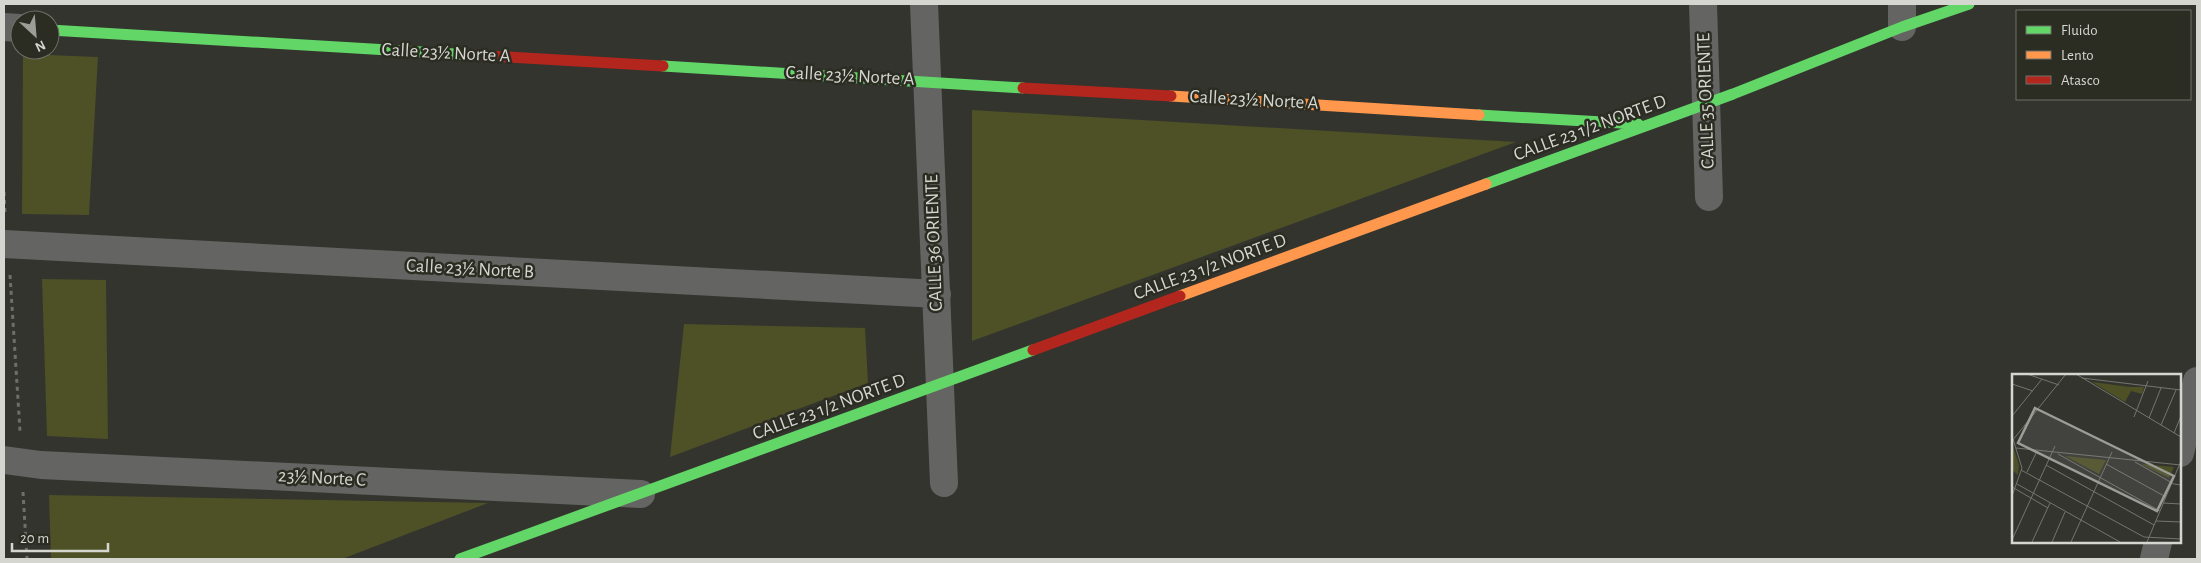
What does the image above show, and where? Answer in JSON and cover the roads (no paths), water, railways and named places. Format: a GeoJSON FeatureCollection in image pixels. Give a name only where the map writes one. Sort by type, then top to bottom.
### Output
{"type":"FeatureCollection","features":[{"type":"Feature","properties":{"kind":"street","name":"CALLE 36 ORIENTE"},"geometry":{"type":"LineString","coordinates":[[924,4],[944,483]]}},
{"type":"Feature","properties":{"kind":"street","name":"CALLE 35 ORIENTE"},"geometry":{"type":"LineString","coordinates":[[1703,4],[1709,197]]}},
{"type":"Feature","properties":{"kind":"street","name":"CALLE 23 1/2 NORTE D"},"geometry":{"type":"LineString","coordinates":[[460,559],[940,385],[1706,103],[1902,15],[1969,4]]}},
{"type":"Feature","properties":{"kind":"street","name":"Calle 23½ Norte A"},"geometry":{"type":"LineString","coordinates":[[60,31],[1650,124]]}},
{"type":"Feature","properties":{"kind":"street","name":"Calle 23½ Norte B"},"geometry":{"type":"LineString","coordinates":[[6,244],[937,294]]}},
{"type":"Feature","properties":{"kind":"street"},"geometry":{"type":"LineString","coordinates":[[2181,449],[2197,381]]}},
{"type":"Feature","properties":{"kind":"street","name":"23½ Norte C"},"geometry":{"type":"LineString","coordinates":[[13,461],[641,494]]}},
{"type":"Feature","properties":{"kind":"street"},"geometry":{"type":"LineString","coordinates":[[2154,559],[2158,543]]}}]}
